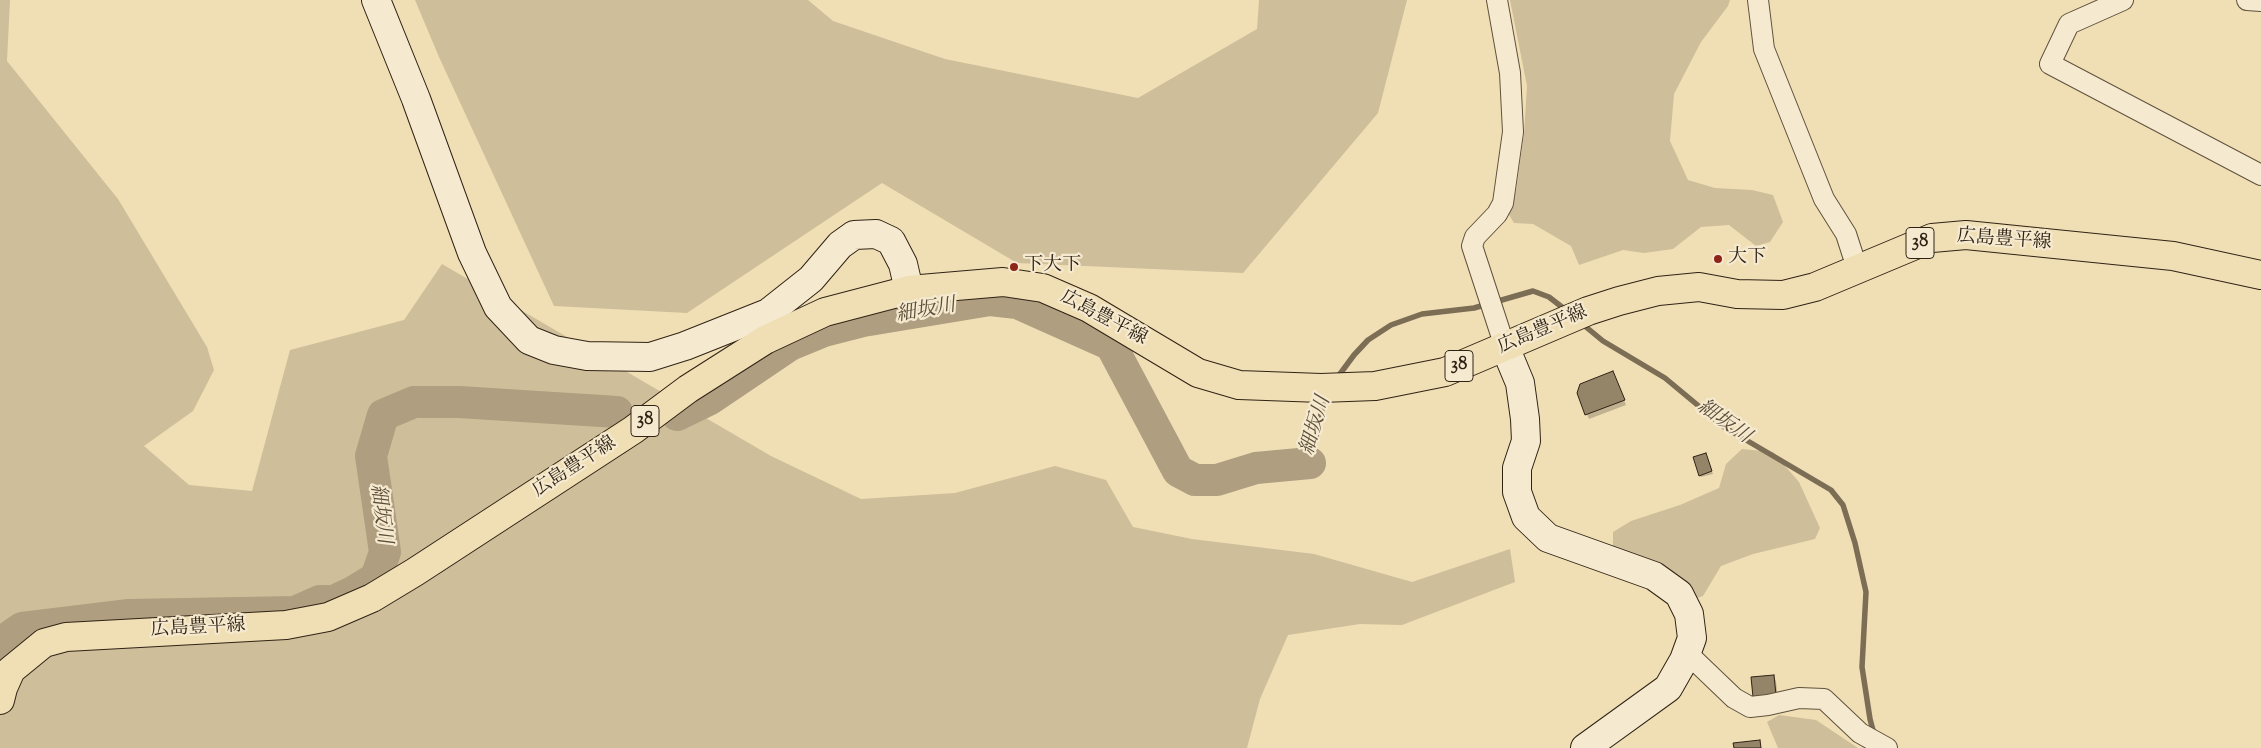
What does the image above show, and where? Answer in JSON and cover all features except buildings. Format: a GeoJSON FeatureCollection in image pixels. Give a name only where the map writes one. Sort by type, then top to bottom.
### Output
{"type":"FeatureCollection","features":[{"type":"Feature","properties":{"kind":"main road","name":"広島豊平線"},"geometry":{"type":"LineString","coordinates":[[0,700],[2,688],[11,670],[44,643],[66,637],[286,625],[328,617],[372,598],[625,435],[688,389],[765,340],[825,312],[909,290],[1003,282],[1043,288],[1089,308],[1198,373],[1239,385],[1348,388],[1375,386],[1445,372],[1576,316],[1619,301],[1658,291],[1699,287],[1737,294],[1783,295],[1815,287],[1932,238],[1966,235],[2173,256],[2261,275]]}},
{"type":"Feature","properties":{"kind":"street"},"geometry":{"type":"LineString","coordinates":[[376,0],[416,99],[472,253],[498,307],[529,340],[554,350],[587,356],[650,357],[685,346],[768,313],[811,279],[840,246],[854,235],[876,234],[891,241],[903,264],[909,290]]}},
{"type":"Feature","properties":{"kind":"street"},"geometry":{"type":"LineString","coordinates":[[1497,0],[1510,73],[1513,132],[1503,203],[1497,214],[1475,236],[1472,246],[1505,347],[1520,383],[1526,441],[1517,468],[1518,492],[1526,517],[1548,538],[1654,576],[1679,594],[1690,614],[1692,638],[1687,653],[1668,688],[1585,748]]}},
{"type":"Feature","properties":{"kind":"street"},"geometry":{"type":"LineString","coordinates":[[1758,0],[1764,49],[1824,199],[1846,234],[1857,268]]}},
{"type":"Feature","properties":{"kind":"street"},"geometry":{"type":"LineString","coordinates":[[2123,0],[2070,24],[2050,64],[2261,175]]}},
{"type":"Feature","properties":{"kind":"street"},"geometry":{"type":"LineString","coordinates":[[2248,0],[2261,1]]}},
{"type":"Feature","properties":{"kind":"street"},"geometry":{"type":"LineString","coordinates":[[1687,653],[1734,698],[1750,707],[1799,698],[1824,699],[1860,733],[1887,748]]}},
{"type":"Feature","properties":{"kind":"shaded area"},"geometry":{"type":"Polygon","coordinates":[[[0,0],[10,0],[7,61],[118,199],[207,347],[214,370],[193,411],[144,446],[189,485],[252,491],[290,350],[404,320],[442,264],[771,456],[861,499],[955,493],[1055,466],[1106,480],[1133,527],[1192,539],[1314,554],[1412,582],[1510,549],[1515,582],[1402,625],[1360,624],[1288,635],[1260,699],[1247,748],[0,748],[0,0]]]}},
{"type":"Feature","properties":{"kind":"shaded area"},"geometry":{"type":"Polygon","coordinates":[[[415,0],[808,0],[833,21],[945,59],[1138,98],[1257,29],[1259,0],[1407,0],[1378,113],[1243,273],[1017,263],[882,183],[687,313],[554,306],[439,57],[415,0]]]}},
{"type":"Feature","properties":{"kind":"shaded area"},"geometry":{"type":"Polygon","coordinates":[[[1510,0],[1730,0],[1728,6],[1701,42],[1674,94],[1670,141],[1688,180],[1715,188],[1752,190],[1773,195],[1783,222],[1770,242],[1756,246],[1729,225],[1701,227],[1673,249],[1644,253],[1623,250],[1579,265],[1571,246],[1533,224],[1514,223],[1508,213],[1516,191],[1524,134],[1527,86],[1510,0]]]}},
{"type":"Feature","properties":{"kind":"shaded area"},"geometry":{"type":"Polygon","coordinates":[[[1742,449],[1773,452],[1799,482],[1820,528],[1815,539],[1753,554],[1721,566],[1703,596],[1694,599],[1675,574],[1650,561],[1613,547],[1613,532],[1631,521],[1680,505],[1719,488],[1726,464],[1742,449]]]}},
{"type":"Feature","properties":{"kind":"shaded area"},"geometry":{"type":"Polygon","coordinates":[[[1779,715],[1816,720],[1858,748],[1778,748],[1767,722],[1779,715]]]}},
{"type":"Feature","properties":{"kind":"waterway","name":"細坂川"},"geometry":{"type":"LineString","coordinates":[[1337,378],[1368,340],[1391,325],[1422,314],[1474,308],[1533,291],[1549,297],[1567,311]]}},
{"type":"Feature","properties":{"kind":"waterway","name":"細坂川"},"geometry":{"type":"LineString","coordinates":[[677,415],[710,399],[790,345],[824,331],[863,321],[990,300],[1017,303],[1111,345],[1178,471],[1195,480],[1217,480],[1256,468],[1310,463]]}},
{"type":"Feature","properties":{"kind":"waterway","name":"細坂川"},"geometry":{"type":"LineString","coordinates":[[1580,322],[1603,341],[1665,378],[1724,427],[1831,490],[1843,505],[1855,543],[1866,592],[1862,667],[1874,734]]}},
{"type":"Feature","properties":{"kind":"waterway","name":"細坂川"},"geometry":{"type":"LineString","coordinates":[[1310,463],[1325,396]]}},
{"type":"Feature","properties":{"kind":"waterway","name":"細坂川"},"geometry":{"type":"LineString","coordinates":[[0,647],[3,641],[22,628],[129,615],[295,612],[320,601],[334,601],[353,592],[376,578],[385,552],[371,456],[383,415],[414,402],[459,402],[617,412]]}},
{"type":"Feature","properties":{"kind":"place","name":"大下"},"geometry":{"type":"Point","coordinates":[1718,259]}},
{"type":"Feature","properties":{"kind":"place","name":"下大下"},"geometry":{"type":"Point","coordinates":[1014,267]}}]}
